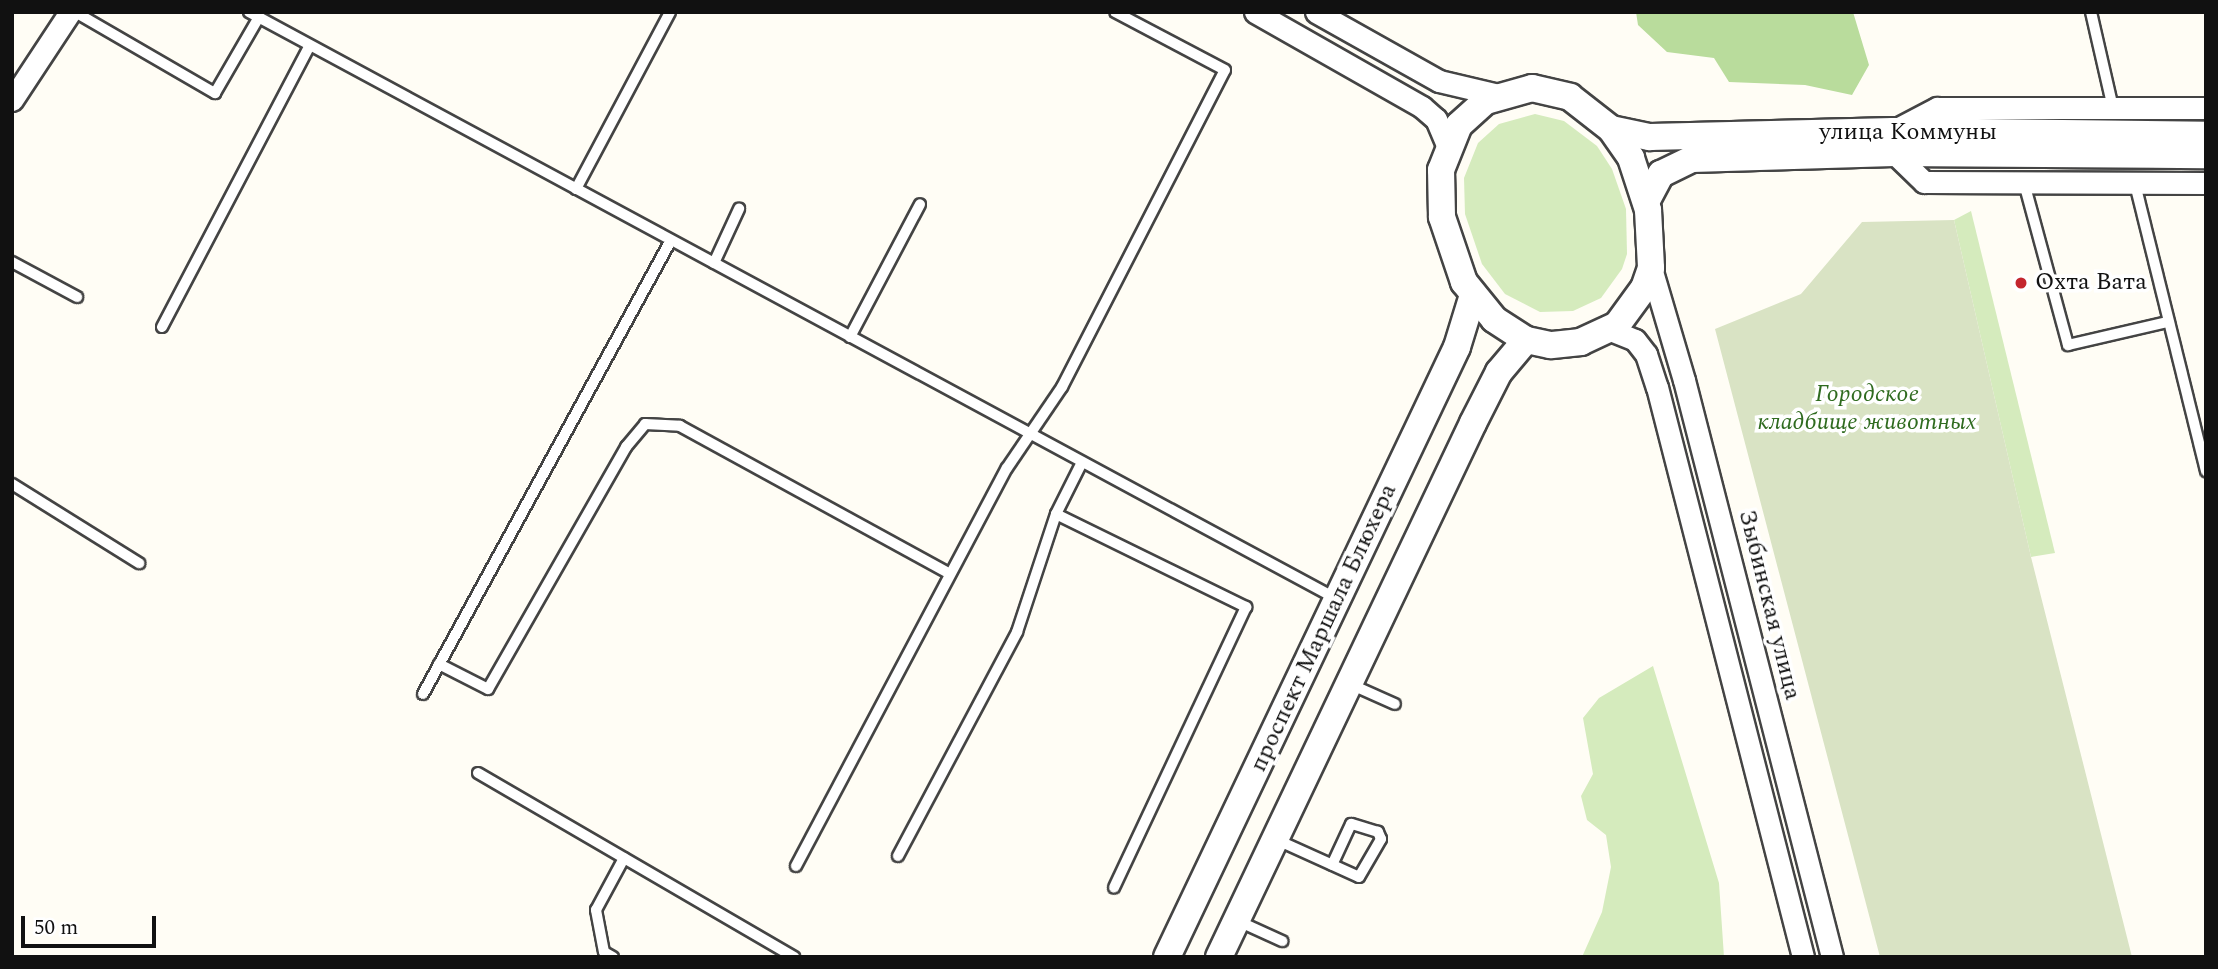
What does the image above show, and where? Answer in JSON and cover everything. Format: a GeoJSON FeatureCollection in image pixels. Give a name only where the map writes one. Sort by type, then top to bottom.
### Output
{"type":"FeatureCollection","features":[{"type":"Feature","properties":{"kind":"street"},"geometry":{"type":"LineString","coordinates":[[12,100],[69,12]]}},
{"type":"Feature","properties":{"kind":"street"},"geometry":{"type":"LineString","coordinates":[[1255,12],[1422,107],[1436,119],[1448,147]]}},
{"type":"Feature","properties":{"kind":"street"},"geometry":{"type":"LineString","coordinates":[[1316,12],[1439,81],[1498,95]]}},
{"type":"Feature","properties":{"kind":"street"},"geometry":{"type":"LineString","coordinates":[[1532,88],[1553,91],[1585,106],[1611,129],[1631,158],[1646,202],[1651,268],[1632,308],[1608,329],[1562,344],[1526,340],[1494,319],[1473,295],[1454,263],[1442,217],[1441,170],[1448,147],[1469,114],[1498,95],[1532,88]]}},
{"type":"Feature","properties":{"kind":"street"},"geometry":{"type":"LineString","coordinates":[[2206,108],[1937,108],[1893,142],[1924,181],[2206,183]]}},
{"type":"Feature","properties":{"kind":"street","name":"улица Коммуны"},"geometry":{"type":"LineString","coordinates":[[1611,129],[1650,137],[1893,142],[2206,155]]}},
{"type":"Feature","properties":{"kind":"street","name":"улица Коммуны"},"geometry":{"type":"LineString","coordinates":[[1646,202],[1661,174],[1692,159],[1893,142],[2206,135]]}},
{"type":"Feature","properties":{"kind":"street","name":"Зыбинская улица"},"geometry":{"type":"LineString","coordinates":[[1651,268],[1685,380],[1832,957]]}},
{"type":"Feature","properties":{"kind":"street","name":"проспект Маршала Блюхера"},"geometry":{"type":"LineString","coordinates":[[1167,957],[1457,347],[1473,295]]}},
{"type":"Feature","properties":{"kind":"street"},"geometry":{"type":"LineString","coordinates":[[1608,329],[1635,340],[1646,354],[1657,387],[1803,957]]}},
{"type":"Feature","properties":{"kind":"street","name":"проспект Маршала Блюхера"},"geometry":{"type":"LineString","coordinates":[[1219,957],[1483,403],[1510,356],[1526,340]]}},
{"type":"Feature","properties":{"kind":"street"},"geometry":{"type":"LineString","coordinates":[[1794,919],[1821,912]]}},
{"type":"Feature","properties":{"kind":"lane"},"geometry":{"type":"LineString","coordinates":[[75,12],[215,93],[254,15],[1338,600]]}},
{"type":"Feature","properties":{"kind":"lane"},"geometry":{"type":"LineString","coordinates":[[660,12],[661,29]]}},
{"type":"Feature","properties":{"kind":"lane"},"geometry":{"type":"LineString","coordinates":[[576,189],[670,12]]}},
{"type":"Feature","properties":{"kind":"lane"},"geometry":{"type":"LineString","coordinates":[[796,866],[949,573],[1029,433],[1046,416],[1062,387],[1225,70],[1115,12]]}},
{"type":"Feature","properties":{"kind":"lane"},"geometry":{"type":"LineString","coordinates":[[2091,12],[2113,108]]}},
{"type":"Feature","properties":{"kind":"lane"},"geometry":{"type":"LineString","coordinates":[[162,327],[310,45]]}},
{"type":"Feature","properties":{"kind":"lane"},"geometry":{"type":"LineString","coordinates":[[2024,183],[2068,345],[2168,322]]}},
{"type":"Feature","properties":{"kind":"lane"},"geometry":{"type":"LineString","coordinates":[[2135,184],[2206,471]]}},
{"type":"Feature","properties":{"kind":"lane"},"geometry":{"type":"LineString","coordinates":[[850,337],[920,204]]}},
{"type":"Feature","properties":{"kind":"lane"},"geometry":{"type":"LineString","coordinates":[[713,263],[739,209]]}},
{"type":"Feature","properties":{"kind":"lane"},"geometry":{"type":"LineString","coordinates":[[423,694],[671,240]]}},
{"type":"Feature","properties":{"kind":"lane"},"geometry":{"type":"LineString","coordinates":[[12,262],[76,297]]}},
{"type":"Feature","properties":{"kind":"lane"},"geometry":{"type":"LineString","coordinates":[[439,664],[488,690],[626,447],[645,424],[680,426],[949,573]]}},
{"type":"Feature","properties":{"kind":"lane"},"geometry":{"type":"LineString","coordinates":[[898,856],[1017,632],[1056,514],[1082,462]]}},
{"type":"Feature","properties":{"kind":"lane"},"geometry":{"type":"LineString","coordinates":[[12,484],[139,563]]}},
{"type":"Feature","properties":{"kind":"lane"},"geometry":{"type":"LineString","coordinates":[[1056,514],[1246,607],[1114,887]]}},
{"type":"Feature","properties":{"kind":"lane"},"geometry":{"type":"LineString","coordinates":[[1348,683],[1395,704]]}},
{"type":"Feature","properties":{"kind":"lane"},"geometry":{"type":"LineString","coordinates":[[478,774],[794,957]]}},
{"type":"Feature","properties":{"kind":"lane"},"geometry":{"type":"LineString","coordinates":[[1275,839],[1332,865],[1359,877],[1364,875],[1381,839],[1378,832],[1351,824],[1332,865]]}},
{"type":"Feature","properties":{"kind":"lane"},"geometry":{"type":"LineString","coordinates":[[613,957],[604,952],[596,910],[624,858]]}},
{"type":"Feature","properties":{"kind":"lane"},"geometry":{"type":"LineString","coordinates":[[1236,920],[1282,941]]}},
{"type":"Feature","properties":{"kind":"green space"},"geometry":{"type":"Polygon","coordinates":[[[1636,12],[1853,12],[1869,65],[1852,95],[1805,85],[1729,82],[1714,58],[1667,52],[1638,25],[1636,12]]]}},
{"type":"Feature","properties":{"kind":"green space"},"geometry":{"type":"Polygon","coordinates":[[[1535,114],[1564,121],[1597,146],[1612,169],[1626,209],[1627,254],[1622,269],[1601,298],[1573,311],[1540,312],[1505,294],[1482,264],[1465,214],[1464,178],[1478,143],[1499,124],[1535,114]]]}},
{"type":"Feature","properties":{"kind":"green space"},"geometry":{"type":"Polygon","coordinates":[[[1971,211],[2055,553],[2031,557],[1954,220],[1971,211]]]}},
{"type":"Feature","properties":{"kind":"green space","name":"Городское кладбище животных"},"geometry":{"type":"Polygon","coordinates":[[[1954,220],[2031,557],[2132,957],[1880,957],[1715,329],[1801,294],[1862,222],[1954,220]]]}},
{"type":"Feature","properties":{"kind":"green space"},"geometry":{"type":"Polygon","coordinates":[[[1653,666],[1719,883],[1724,957],[1582,957],[1602,912],[1611,867],[1606,835],[1587,820],[1581,796],[1593,774],[1583,718],[1599,698],[1653,666]]]}},
{"type":"Feature","properties":{"kind":"place","name":"Охта Вата"},"geometry":{"type":"Point","coordinates":[2021,283]}}]}
